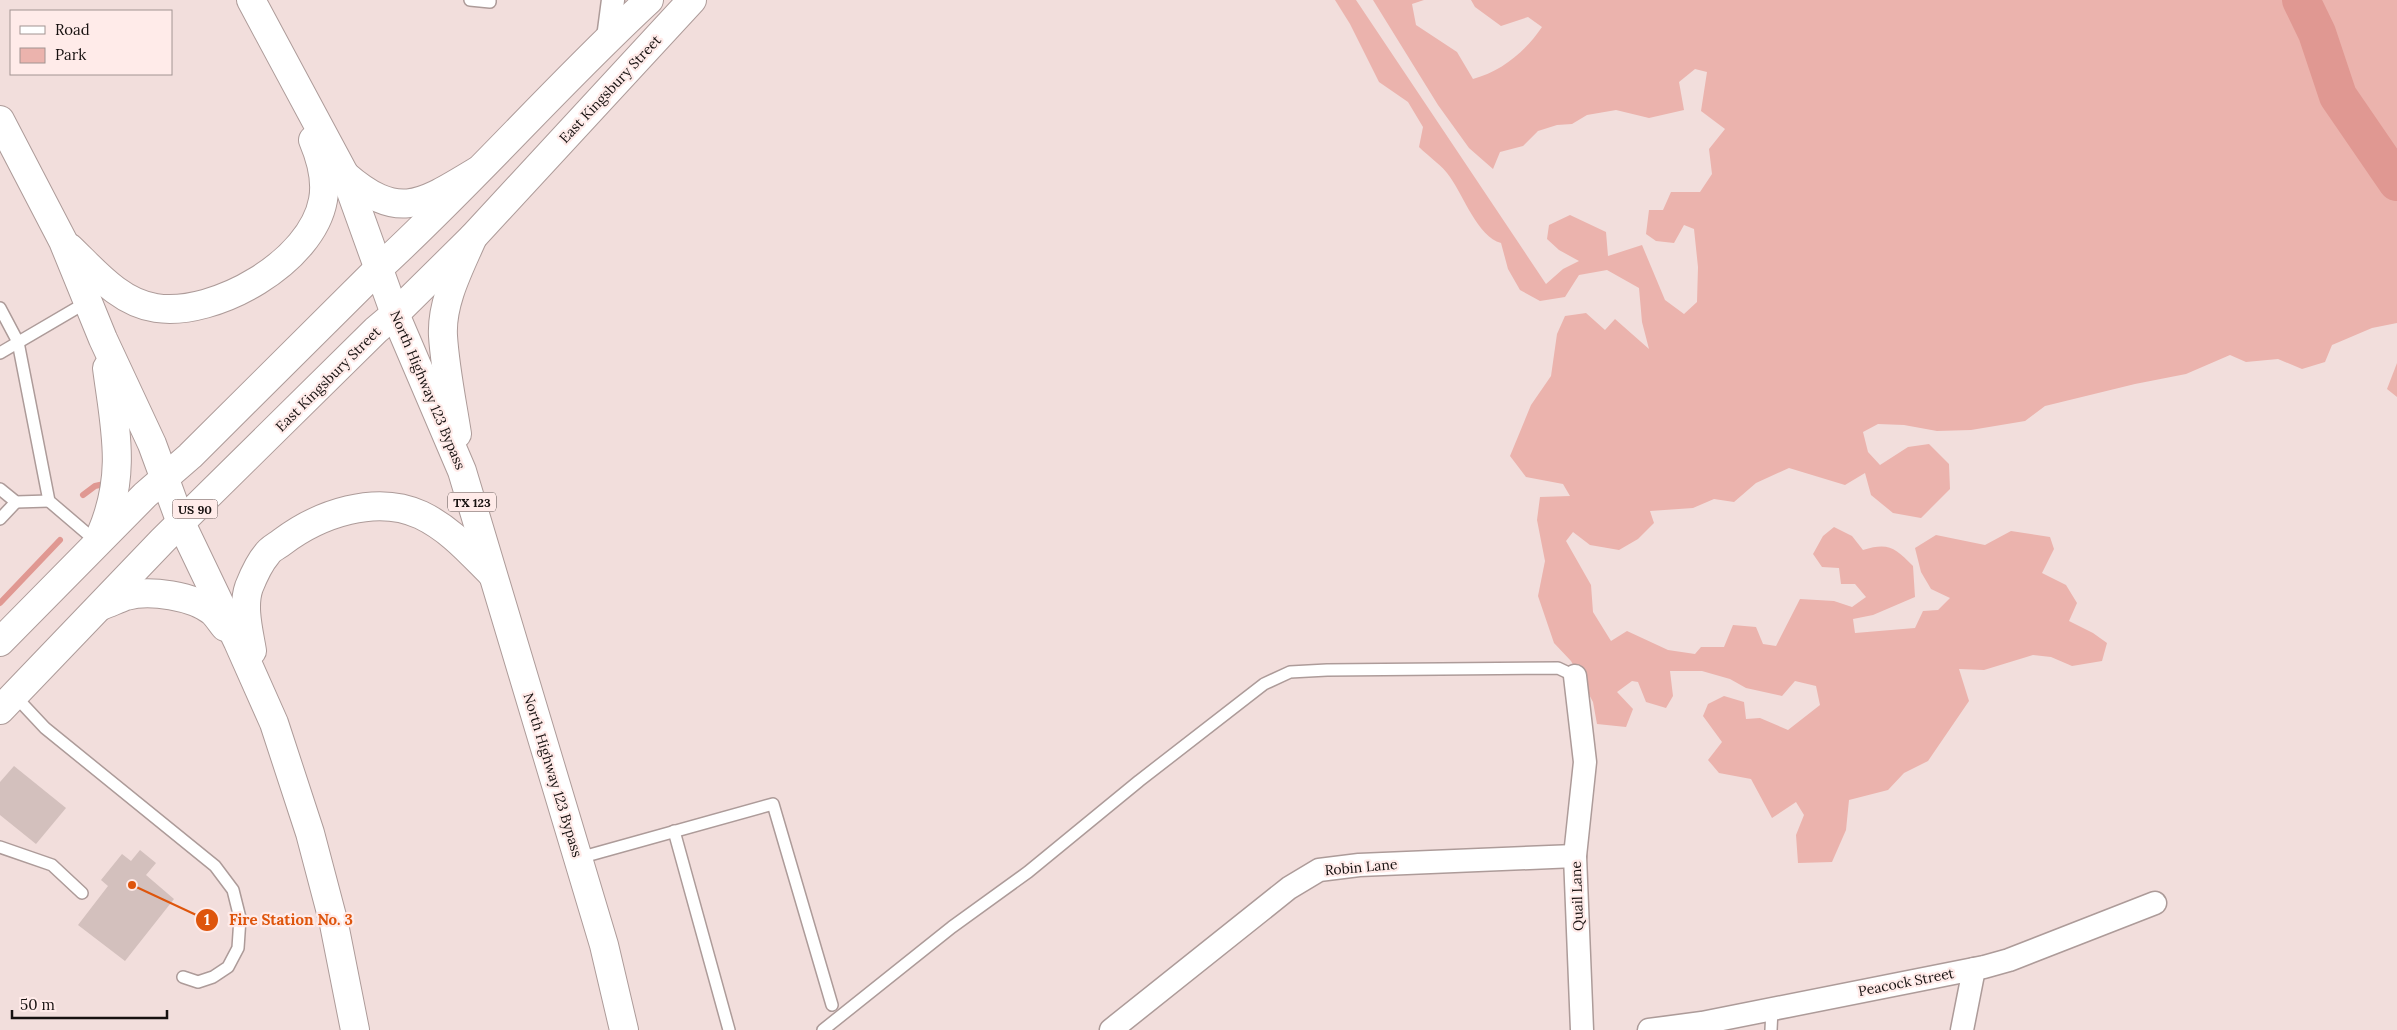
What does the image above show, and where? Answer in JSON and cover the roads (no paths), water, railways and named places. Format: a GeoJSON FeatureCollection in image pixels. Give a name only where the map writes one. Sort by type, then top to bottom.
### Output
{"type":"FeatureCollection","features":[{"type":"Feature","properties":{"kind":"main road","name":"North Highway 123 Bypass"},"geometry":{"type":"LineString","coordinates":[[251,0],[345,175],[395,314],[462,471],[579,858],[604,945],[624,1030]]}},
{"type":"Feature","properties":{"kind":"main road"},"geometry":{"type":"LineString","coordinates":[[0,642],[144,495],[190,456],[378,269],[445,206],[608,38],[649,0]]}},
{"type":"Feature","properties":{"kind":"main road","name":"East Kingsbury Street"},"geometry":{"type":"LineString","coordinates":[[7,703],[181,523],[473,237],[692,0]]}},
{"type":"Feature","properties":{"kind":"main road"},"geometry":{"type":"LineString","coordinates":[[63,241],[108,285],[127,298],[155,308],[182,309],[216,300],[253,282],[282,264],[314,225],[323,200],[323,166],[272,38]]}},
{"type":"Feature","properties":{"kind":"main road"},"geometry":{"type":"LineString","coordinates":[[0,120],[63,241],[103,339],[152,444],[181,523],[238,642],[274,724]]}},
{"type":"Feature","properties":{"kind":"main road"},"geometry":{"type":"LineString","coordinates":[[345,175],[363,191],[386,203],[408,204],[434,198],[477,171]]}},
{"type":"Feature","properties":{"kind":"main road"},"geometry":{"type":"LineString","coordinates":[[462,471],[443,334],[446,309],[454,283],[473,237]]}},
{"type":"Feature","properties":{"kind":"main road"},"geometry":{"type":"LineString","coordinates":[[98,542],[111,512],[117,485],[118,463],[118,445],[103,339]]}},
{"type":"Feature","properties":{"kind":"main road"},"geometry":{"type":"LineString","coordinates":[[356,1030],[332,915],[310,833],[252,654],[246,609],[248,589],[267,553],[293,533],[320,520],[353,509],[388,506],[420,515],[456,537],[494,576]]}},
{"type":"Feature","properties":{"kind":"main road"},"geometry":{"type":"LineString","coordinates":[[97,608],[128,596],[155,594],[174,596],[195,602],[213,612],[238,642]]}},
{"type":"Feature","properties":{"kind":"street"},"geometry":{"type":"LineString","coordinates":[[608,38],[612,0]]}},
{"type":"Feature","properties":{"kind":"street","name":"Quail Lane"},"geometry":{"type":"LineString","coordinates":[[1575,676],[1585,762],[1575,856],[1582,1030]]}},
{"type":"Feature","properties":{"kind":"street","name":"Robin Lane"},"geometry":{"type":"LineString","coordinates":[[1111,1030],[1289,888],[1319,870],[1358,865],[1575,856]]}},
{"type":"Feature","properties":{"kind":"street","name":"Peacock Street"},"geometry":{"type":"LineString","coordinates":[[1649,1030],[1771,1019],[1974,969],[2009,960],[2155,903]]}},
{"type":"Feature","properties":{"kind":"street"},"geometry":{"type":"LineString","coordinates":[[1962,1030],[1974,969]]}},
{"type":"Feature","properties":{"kind":"lane"},"geometry":{"type":"LineString","coordinates":[[470,0],[490,2],[490,0]]}},
{"type":"Feature","properties":{"kind":"lane"},"geometry":{"type":"LineString","coordinates":[[0,353],[87,302]]}},
{"type":"Feature","properties":{"kind":"lane"},"geometry":{"type":"LineString","coordinates":[[0,308],[18,342],[49,501],[98,542]]}},
{"type":"Feature","properties":{"kind":"lane"},"geometry":{"type":"LineString","coordinates":[[0,489],[16,502],[49,501]]}},
{"type":"Feature","properties":{"kind":"lane"},"geometry":{"type":"LineString","coordinates":[[0,519],[16,502]]}},
{"type":"Feature","properties":{"kind":"lane"},"geometry":{"type":"LineString","coordinates":[[823,1030],[952,927],[1028,872],[1139,781],[1264,684],[1290,672],[1327,670],[1558,668],[1575,676]]}},
{"type":"Feature","properties":{"kind":"lane"},"geometry":{"type":"LineString","coordinates":[[7,703],[45,728],[215,866],[232,890],[240,918],[238,948],[228,967],[206,980],[198,982],[183,977]]}},
{"type":"Feature","properties":{"kind":"lane"},"geometry":{"type":"LineString","coordinates":[[579,858],[773,804],[832,1005]]}},
{"type":"Feature","properties":{"kind":"lane"},"geometry":{"type":"LineString","coordinates":[[674,831],[729,1030]]}},
{"type":"Feature","properties":{"kind":"lane"},"geometry":{"type":"LineString","coordinates":[[0,847],[52,864],[82,893]]}},
{"type":"Feature","properties":{"kind":"waterway"},"geometry":{"type":"LineString","coordinates":[[2301,0],[2317,33],[2338,96],[2397,182]]}},
{"type":"Feature","properties":{"kind":"waterway"},"geometry":{"type":"LineString","coordinates":[[83,495],[95,486],[104,484]]}},
{"type":"Feature","properties":{"kind":"waterway"},"geometry":{"type":"LineString","coordinates":[[0,603],[60,540]]}},
{"type":"Feature","properties":{"kind":"place","name":"Fire Station No. 3"},"geometry":{"type":"Point","coordinates":[132,885]}}]}
